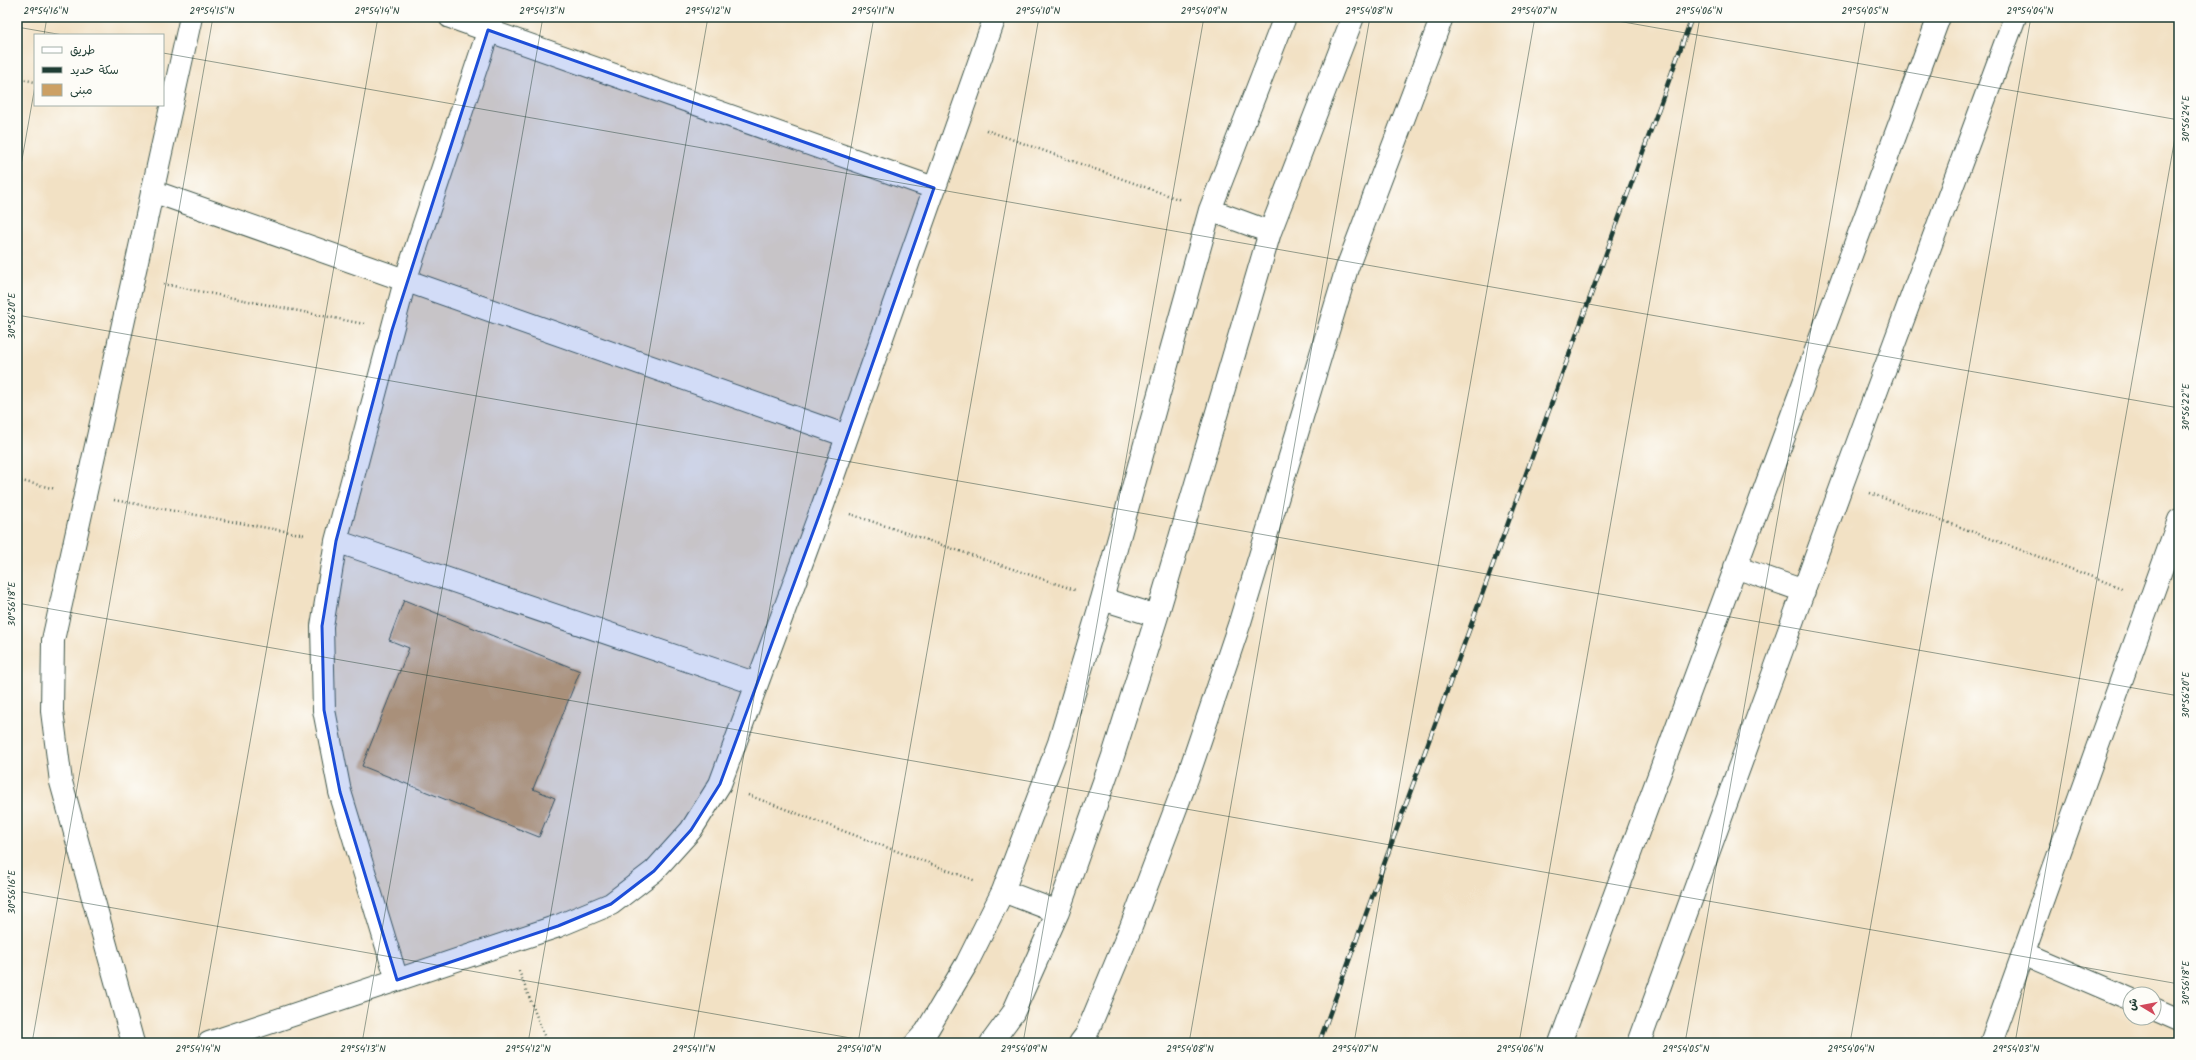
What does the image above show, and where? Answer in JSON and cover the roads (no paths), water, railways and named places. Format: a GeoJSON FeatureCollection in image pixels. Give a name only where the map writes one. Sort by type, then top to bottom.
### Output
{"type":"FeatureCollection","features":[{"type":"Feature","properties":{"kind":"street"},"geometry":{"type":"LineString","coordinates":[[133,1043],[61,782],[52,711],[53,640],[191,17]]}},
{"type":"Feature","properties":{"kind":"street"},"geometry":{"type":"LineString","coordinates":[[450,17],[490,24],[934,188]]}},
{"type":"Feature","properties":{"kind":"street"},"geometry":{"type":"LineString","coordinates":[[209,1043],[558,926],[611,904],[654,870],[691,830],[720,784],[823,505],[995,17]]}},
{"type":"Feature","properties":{"kind":"street"},"geometry":{"type":"LineString","coordinates":[[916,1043],[926,1032],[967,963],[1003,891],[1059,743],[1102,599],[1210,210],[1285,17]]}},
{"type":"Feature","properties":{"kind":"street"},"geometry":{"type":"LineString","coordinates":[[992,1043],[1013,1013],[1058,912],[1112,760],[1157,616],[1270,232],[1353,17]]}},
{"type":"Feature","properties":{"kind":"street"},"geometry":{"type":"LineString","coordinates":[[1080,1043],[1086,1035],[1131,927],[1188,776],[1240,622],[1347,268],[1442,17]]}},
{"type":"Feature","properties":{"kind":"street"},"geometry":{"type":"LineString","coordinates":[[1560,1043],[1938,17]]}},
{"type":"Feature","properties":{"kind":"street"},"geometry":{"type":"LineString","coordinates":[[1639,1043],[1843,482],[2015,17]]}},
{"type":"Feature","properties":{"kind":"street"},"geometry":{"type":"LineString","coordinates":[[397,980],[340,792],[324,710],[322,626],[336,541],[405,281],[490,24]]}},
{"type":"Feature","properties":{"kind":"street"},"geometry":{"type":"LineString","coordinates":[[152,191],[847,436]]}},
{"type":"Feature","properties":{"kind":"street"},"geometry":{"type":"LineString","coordinates":[[1210,210],[1270,232]]}},
{"type":"Feature","properties":{"kind":"street"},"geometry":{"type":"LineString","coordinates":[[1991,1043],[2179,520]]}},
{"type":"Feature","properties":{"kind":"street"},"geometry":{"type":"LineString","coordinates":[[336,541],[757,684]]}},
{"type":"Feature","properties":{"kind":"street"},"geometry":{"type":"LineString","coordinates":[[1735,566],[1804,591]]}},
{"type":"Feature","properties":{"kind":"street"},"geometry":{"type":"LineString","coordinates":[[1102,599],[1157,616]]}},
{"type":"Feature","properties":{"kind":"street"},"geometry":{"type":"LineString","coordinates":[[1003,891],[1058,912]]}},
{"type":"Feature","properties":{"kind":"street"},"geometry":{"type":"LineString","coordinates":[[2023,953],[2122,996]]}},
{"type":"Feature","properties":{"kind":"street"},"geometry":{"type":"LineString","coordinates":[[2162,1013],[2179,1020]]}},
{"type":"Feature","properties":{"kind":"railway"},"geometry":{"type":"LineString","coordinates":[[1319,1043],[1692,17]]}}]}
